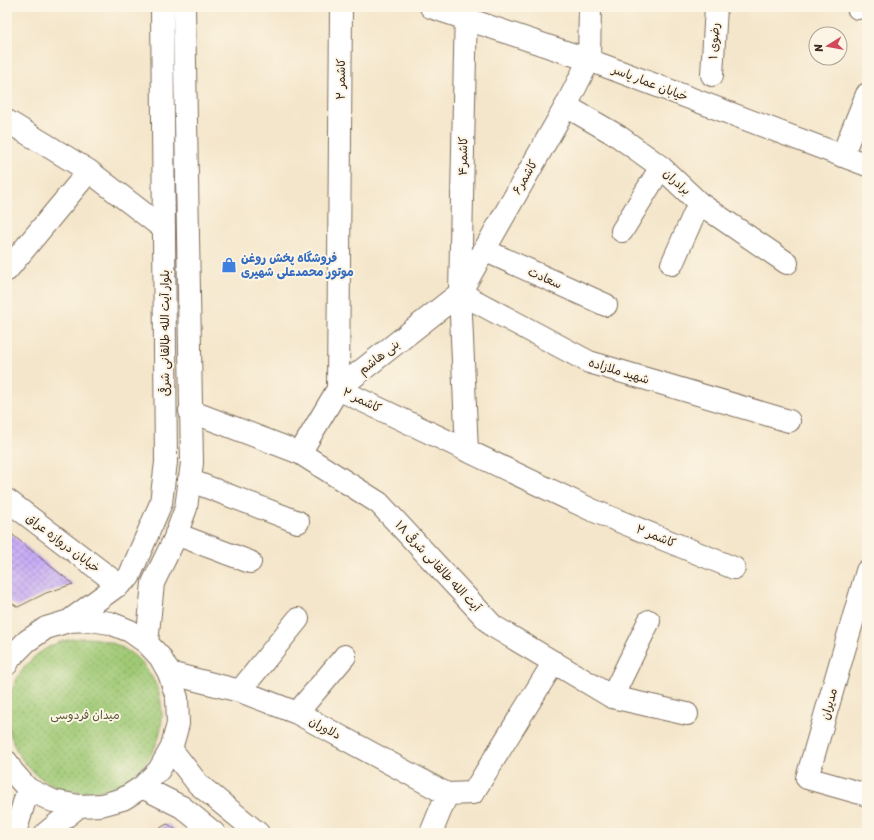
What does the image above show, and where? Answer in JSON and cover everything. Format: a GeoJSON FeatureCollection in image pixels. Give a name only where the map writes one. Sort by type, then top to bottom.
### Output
{"type":"FeatureCollection","features":[{"type":"Feature","properties":{"kind":"street","name":"بلوار آیت الله طالقانی شرقی"},"geometry":{"type":"LineString","coordinates":[[69,621],[129,577],[161,503],[166,462],[162,7]]}},
{"type":"Feature","properties":{"kind":"street","name":"بلوار آیت الله طالقانی شرقی"},"geometry":{"type":"LineString","coordinates":[[147,644],[153,583],[176,534],[186,508],[192,463],[184,7]]}},
{"type":"Feature","properties":{"kind":"street","name":"کاشمر ۲"},"geometry":{"type":"LineString","coordinates":[[341,7],[338,389],[592,510],[734,568]]}},
{"type":"Feature","properties":{"kind":"street","name":"خیابان عمار یاسر"},"geometry":{"type":"LineString","coordinates":[[431,7],[466,13],[867,165]]}},
{"type":"Feature","properties":{"kind":"street"},"geometry":{"type":"LineString","coordinates":[[589,60],[590,7]]}},
{"type":"Feature","properties":{"kind":"street","name":"رضوی ۱"},"geometry":{"type":"LineString","coordinates":[[712,75],[716,7]]}},
{"type":"Feature","properties":{"kind":"street","name":"کاشمر۴"},"geometry":{"type":"LineString","coordinates":[[466,13],[460,293],[467,450]]}},
{"type":"Feature","properties":{"kind":"street","name":"کاشمر۶"},"geometry":{"type":"LineString","coordinates":[[460,293],[566,106],[589,60]]}},
{"type":"Feature","properties":{"kind":"street"},"geometry":{"type":"LineString","coordinates":[[842,156],[867,94]]}},
{"type":"Feature","properties":{"kind":"street","name":"برادران"},"geometry":{"type":"LineString","coordinates":[[566,106],[618,136],[660,167],[700,202],[787,263]]}},
{"type":"Feature","properties":{"kind":"street"},"geometry":{"type":"LineString","coordinates":[[7,121],[89,171],[164,228]]}},
{"type":"Feature","properties":{"kind":"street"},"geometry":{"type":"LineString","coordinates":[[622,231],[660,167]]}},
{"type":"Feature","properties":{"kind":"street"},"geometry":{"type":"LineString","coordinates":[[8,266],[89,171]]}},
{"type":"Feature","properties":{"kind":"street"},"geometry":{"type":"LineString","coordinates":[[672,264],[700,202]]}},
{"type":"Feature","properties":{"kind":"street","name":"سعادت"},"geometry":{"type":"LineString","coordinates":[[484,250],[606,305]]}},
{"type":"Feature","properties":{"kind":"street","name":"بنی هاشم"},"geometry":{"type":"LineString","coordinates":[[300,453],[338,389],[460,293]]}},
{"type":"Feature","properties":{"kind":"street","name":"شهید ملازاده"},"geometry":{"type":"LineString","coordinates":[[460,293],[589,362],[789,421]]}},
{"type":"Feature","properties":{"kind":"street","name":"آیت الله طالقانی شرقی ۱۸"},"geometry":{"type":"LineString","coordinates":[[190,411],[300,453],[379,503],[493,626],[612,697],[687,714]]}},
{"type":"Feature","properties":{"kind":"street"},"geometry":{"type":"LineString","coordinates":[[189,480],[298,522]]}},
{"type":"Feature","properties":{"kind":"street","name":"خیابان دروازه عراق"},"geometry":{"type":"LineString","coordinates":[[7,500],[119,585]]}},
{"type":"Feature","properties":{"kind":"street"},"geometry":{"type":"LineString","coordinates":[[176,534],[250,562]]}},
{"type":"Feature","properties":{"kind":"street","name":"مدیران"},"geometry":{"type":"LineString","coordinates":[[867,571],[808,778],[867,795]]}},
{"type":"Feature","properties":{"kind":"street"},"geometry":{"type":"LineString","coordinates":[[240,691],[298,619]]}},
{"type":"Feature","properties":{"kind":"street"},"geometry":{"type":"LineString","coordinates":[[7,762],[12,771],[28,789],[53,801],[79,806],[101,805],[123,799],[142,787],[159,770],[171,749],[178,724],[177,698],[169,673],[160,657],[147,644],[130,631],[110,623],[90,620],[69,621],[46,628],[26,641],[8,659]]}},
{"type":"Feature","properties":{"kind":"street"},"geometry":{"type":"LineString","coordinates":[[612,697],[649,621]]}},
{"type":"Feature","properties":{"kind":"street"},"geometry":{"type":"LineString","coordinates":[[297,713],[345,656]]}},
{"type":"Feature","properties":{"kind":"street"},"geometry":{"type":"LineString","coordinates":[[431,833],[447,794],[473,793],[554,662]]}},
{"type":"Feature","properties":{"kind":"street","name":"دلاوران"},"geometry":{"type":"LineString","coordinates":[[169,673],[240,691],[297,713],[447,794]]}},
{"type":"Feature","properties":{"kind":"street"},"geometry":{"type":"LineString","coordinates":[[171,749],[198,784],[258,833]]}},
{"type":"Feature","properties":{"kind":"street"},"geometry":{"type":"LineString","coordinates":[[142,787],[182,808],[214,833]]}},
{"type":"Feature","properties":{"kind":"street"},"geometry":{"type":"LineString","coordinates":[[13,833],[18,823],[28,789]]}},
{"type":"Feature","properties":{"kind":"street"},"geometry":{"type":"LineString","coordinates":[[46,833],[79,806]]}},
{"type":"Feature","properties":{"kind":"green space","name":"میدان فردوسی"},"geometry":{"type":"Polygon","coordinates":[[[85,638],[100,640],[121,647],[128,651],[144,666],[149,672],[156,686],[162,715],[160,730],[153,751],[149,758],[134,774],[128,779],[114,786],[85,792],[70,790],[49,783],[42,779],[26,764],[21,758],[14,744],[8,715],[10,700],[17,679],[21,672],[36,656],[42,651],[56,644],[85,638]]]}},
{"type":"Feature","properties":{"kind":"building"},"geometry":{"type":"Polygon","coordinates":[[[7,530],[73,584],[46,593],[18,607],[7,600],[7,530]]]}},
{"type":"Feature","properties":{"kind":"building"},"geometry":{"type":"Polygon","coordinates":[[[168,824],[180,833],[152,833],[165,825],[168,824]]]}},
{"type":"Feature","properties":{"kind":"place","name":"فروشگاه پخش روغن موتور محمدعلی شهیری"},"geometry":{"type":"Point","coordinates":[229,265]}}]}
